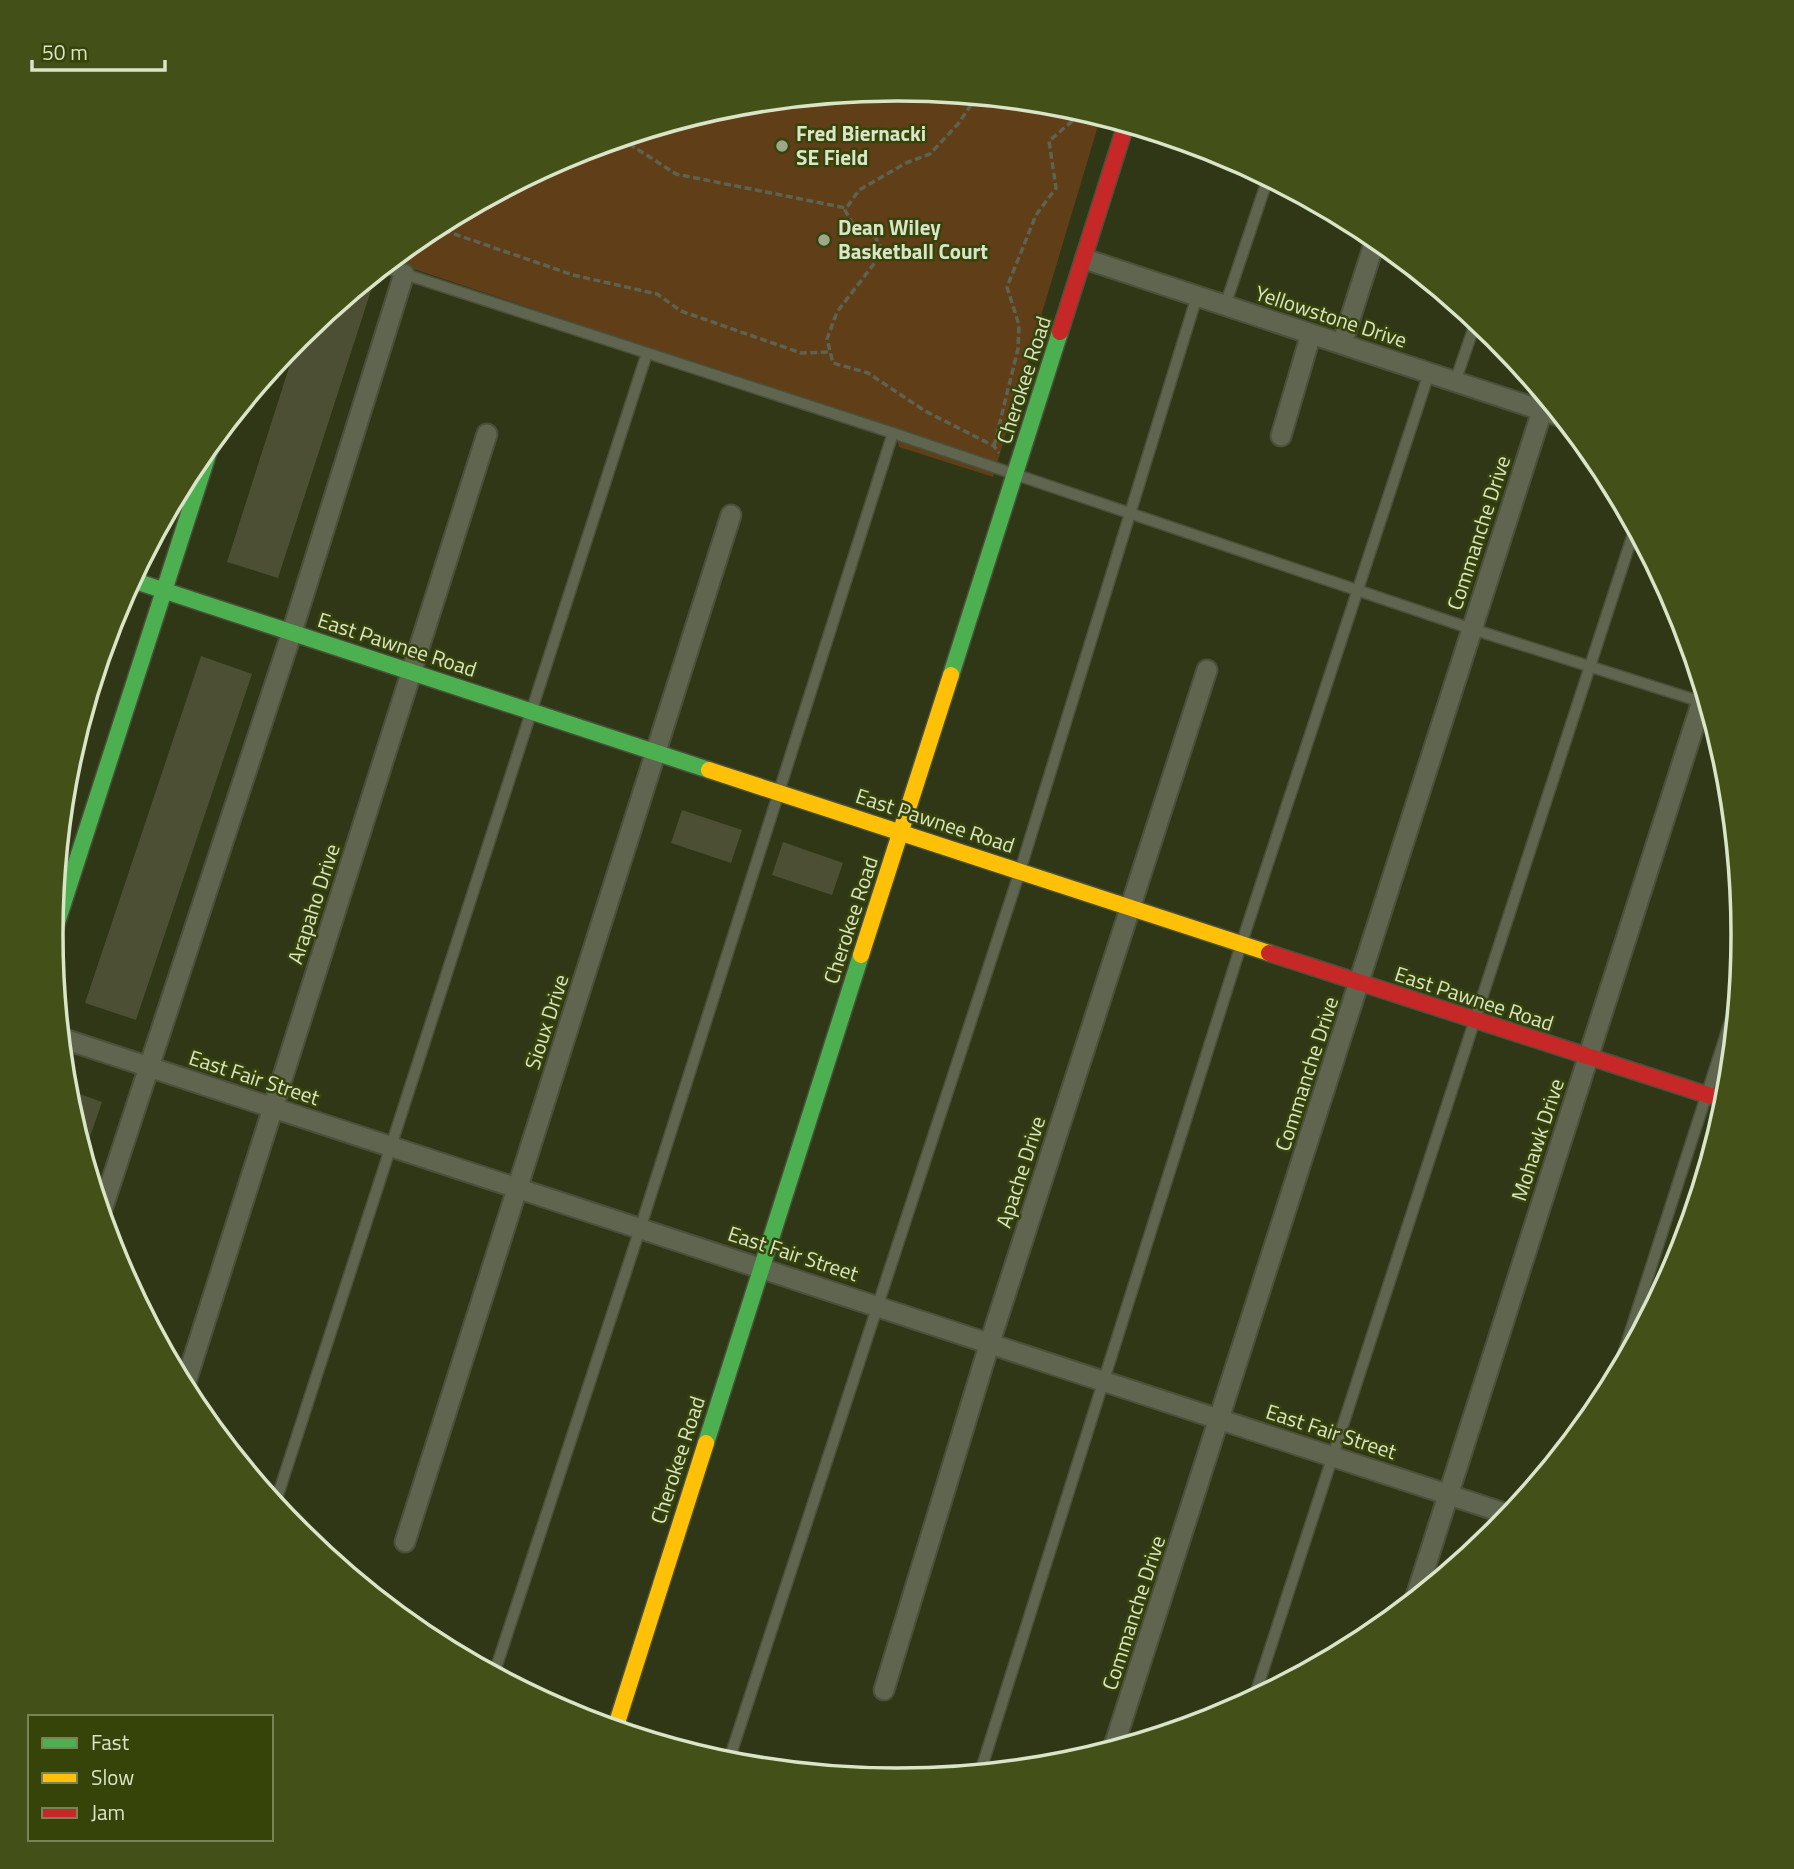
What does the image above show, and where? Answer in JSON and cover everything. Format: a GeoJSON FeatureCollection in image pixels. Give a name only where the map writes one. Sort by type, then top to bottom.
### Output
{"type":"FeatureCollection","features":[{"type":"Feature","properties":{"kind":"street","name":"Cherokee Road"},"geometry":{"type":"LineString","coordinates":[[618,1720],[1124,132]]}},
{"type":"Feature","properties":{"kind":"street"},"geometry":{"type":"LineString","coordinates":[[1342,344],[1372,250]]}},
{"type":"Feature","properties":{"kind":"street","name":"Yellowstone Drive"},"geometry":{"type":"LineString","coordinates":[[1085,259],[1547,413]]}},
{"type":"Feature","properties":{"kind":"street"},"geometry":{"type":"LineString","coordinates":[[106,1200],[292,632],[404,274]]}},
{"type":"Feature","properties":{"kind":"street"},"geometry":{"type":"LineString","coordinates":[[1280,436],[1311,334]]}},
{"type":"Feature","properties":{"kind":"street","name":"Commanche Drive"},"geometry":{"type":"LineString","coordinates":[[1116,1739],[1542,411]]}},
{"type":"Feature","properties":{"kind":"street","name":"Arapaho Drive"},"geometry":{"type":"LineString","coordinates":[[189,1373],[487,434]]}},
{"type":"Feature","properties":{"kind":"street"},"geometry":{"type":"LineString","coordinates":[[64,900],[164,590],[192,490]]}},
{"type":"Feature","properties":{"kind":"street","name":"Sioux Drive"},"geometry":{"type":"LineString","coordinates":[[405,1542],[731,515]]}},
{"type":"Feature","properties":{"kind":"street","name":"East Pawnee Road"},"geometry":{"type":"LineString","coordinates":[[141,583],[1241,945],[1715,1097]]}},
{"type":"Feature","properties":{"kind":"street","name":"Apache Drive"},"geometry":{"type":"LineString","coordinates":[[884,1690],[990,1342],[1207,670]]}},
{"type":"Feature","properties":{"kind":"street","name":"Mohawk Drive"},"geometry":{"type":"LineString","coordinates":[[1420,1584],[1701,711]]}},
{"type":"Feature","properties":{"kind":"street","name":"East Fair Street"},"geometry":{"type":"LineString","coordinates":[[70,1041],[1499,1511]]}},
{"type":"Feature","properties":{"kind":"lane"},"geometry":{"type":"LineString","coordinates":[[1225,306],[1265,187]]}},
{"type":"Feature","properties":{"kind":"lane"},"geometry":{"type":"LineString","coordinates":[[393,270],[893,433],[1472,629],[1697,698]]}},
{"type":"Feature","properties":{"kind":"lane"},"geometry":{"type":"LineString","coordinates":[[732,1751],[1020,871],[1197,296]]}},
{"type":"Feature","properties":{"kind":"lane"},"geometry":{"type":"LineString","coordinates":[[1455,382],[1472,331]]}},
{"type":"Feature","properties":{"kind":"lane"},"geometry":{"type":"LineString","coordinates":[[279,1493],[392,1148],[529,711],[647,354]]}},
{"type":"Feature","properties":{"kind":"lane"},"geometry":{"type":"LineString","coordinates":[[983,1764],[1241,945],[1429,373]]}},
{"type":"Feature","properties":{"kind":"lane"},"geometry":{"type":"LineString","coordinates":[[497,1666],[640,1229],[893,433]]}},
{"type":"Feature","properties":{"kind":"lane"},"geometry":{"type":"LineString","coordinates":[[1258,1686],[1631,540]]}},
{"type":"Feature","properties":{"kind":"lane"},"geometry":{"type":"LineString","coordinates":[[1631,1329],[1724,1040]]}},
{"type":"Feature","properties":{"kind":"path"},"geometry":{"type":"LineString","coordinates":[[971,104],[958,124],[930,154],[906,163],[859,190],[846,208],[852,223],[870,229],[880,245],[880,256],[837,312],[827,339],[832,363],[868,373],[925,411],[993,446],[1018,349],[1019,325],[1007,287],[1037,215],[1056,188],[1049,141],[1073,120]]}},
{"type":"Feature","properties":{"kind":"path"},"geometry":{"type":"LineString","coordinates":[[630,145],[676,174],[846,208]]}},
{"type":"Feature","properties":{"kind":"path"},"geometry":{"type":"LineString","coordinates":[[448,232],[573,275],[657,294],[681,311],[801,352],[830,352]]}},
{"type":"Feature","properties":{"kind":"shaded area"},"geometry":{"type":"Polygon","coordinates":[[[842,102],[952,102],[1006,108],[1098,126],[993,477],[899,447],[895,430],[401,265],[480,212],[578,164],[681,129],[734,117],[842,102]]]}},
{"type":"Feature","properties":{"kind":"building"},"geometry":{"type":"Polygon","coordinates":[[[372,287],[278,578],[227,562],[290,363],[347,307],[372,287]]]}},
{"type":"Feature","properties":{"kind":"building"},"geometry":{"type":"Polygon","coordinates":[[[201,656],[252,674],[136,1020],[85,1003],[201,656]]]}},
{"type":"Feature","properties":{"kind":"building"},"geometry":{"type":"Polygon","coordinates":[[[682,810],[742,830],[731,863],[671,843],[682,810]]]}},
{"type":"Feature","properties":{"kind":"building"},"geometry":{"type":"Polygon","coordinates":[[[783,842],[843,863],[832,895],[772,875],[783,842]]]}},
{"type":"Feature","properties":{"kind":"building"},"geometry":{"type":"Polygon","coordinates":[[[78,1093],[102,1102],[89,1140],[78,1093]]]}},
{"type":"Feature","properties":{"kind":"traffic: fast"},"geometry":{"type":"LineString","coordinates":[[951,675],[1060,332]]}},
{"type":"Feature","properties":{"kind":"traffic: fast"},"geometry":{"type":"LineString","coordinates":[[64,900],[201,475]]}},
{"type":"Feature","properties":{"kind":"traffic: fast"},"geometry":{"type":"LineString","coordinates":[[141,583],[709,770]]}},
{"type":"Feature","properties":{"kind":"traffic: fast"},"geometry":{"type":"LineString","coordinates":[[706,1443],[861,955]]}},
{"type":"Feature","properties":{"kind":"traffic: slow"},"geometry":{"type":"LineString","coordinates":[[861,955],[951,675]]}},
{"type":"Feature","properties":{"kind":"traffic: slow"},"geometry":{"type":"LineString","coordinates":[[709,770],[1269,953]]}},
{"type":"Feature","properties":{"kind":"traffic: slow"},"geometry":{"type":"LineString","coordinates":[[618,1720],[706,1443]]}},
{"type":"Feature","properties":{"kind":"traffic: jam"},"geometry":{"type":"LineString","coordinates":[[1060,332],[1123,132]]}},
{"type":"Feature","properties":{"kind":"traffic: jam"},"geometry":{"type":"LineString","coordinates":[[1269,953],[1715,1097]]}},
{"type":"Feature","properties":{"kind":"place","name":"Fred Biernacki SE Field"},"geometry":{"type":"Point","coordinates":[782,146]}},
{"type":"Feature","properties":{"kind":"place","name":"Dean Wiley Basketball Court"},"geometry":{"type":"Point","coordinates":[824,240]}}]}
